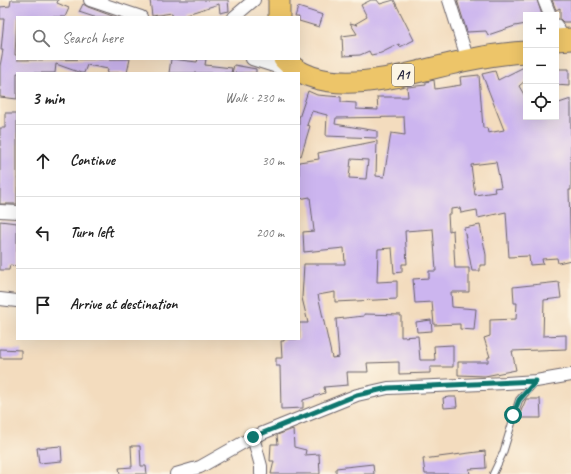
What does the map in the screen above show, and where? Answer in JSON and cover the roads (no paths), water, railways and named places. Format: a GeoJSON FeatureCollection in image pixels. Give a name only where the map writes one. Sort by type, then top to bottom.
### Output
{"type":"FeatureCollection","features":[{"type":"Feature","properties":{"kind":"highway"},"geometry":{"type":"LineString","coordinates":[[267,0],[267,16]]}},
{"type":"Feature","properties":{"kind":"highway"},"geometry":{"type":"LineString","coordinates":[[279,0],[279,16]]}},
{"type":"Feature","properties":{"kind":"highway","name":"A1"},"geometry":{"type":"LineString","coordinates":[[300,70],[315,65],[331,69],[352,71],[385,68],[465,51],[523,41]]}},
{"type":"Feature","properties":{"kind":"highway","name":"A1"},"geometry":{"type":"LineString","coordinates":[[285,60],[289,65],[326,80],[366,81],[424,72],[467,60],[523,52]]}},
{"type":"Feature","properties":{"kind":"street"},"geometry":{"type":"LineString","coordinates":[[90,0],[117,4],[140,16]]}},
{"type":"Feature","properties":{"kind":"street"},"geometry":{"type":"LineString","coordinates":[[236,16],[254,0]]}},
{"type":"Feature","properties":{"kind":"street"},"geometry":{"type":"LineString","coordinates":[[449,0],[465,51]]}},
{"type":"Feature","properties":{"kind":"street"},"geometry":{"type":"LineString","coordinates":[[544,0],[549,12]]}},
{"type":"Feature","properties":{"kind":"street"},"geometry":{"type":"LineString","coordinates":[[256,60],[300,70]]}},
{"type":"Feature","properties":{"kind":"street"},"geometry":{"type":"LineString","coordinates":[[0,211],[16,212]]}},
{"type":"Feature","properties":{"kind":"street"},"geometry":{"type":"LineString","coordinates":[[0,299],[16,301]]}},
{"type":"Feature","properties":{"kind":"street"},"geometry":{"type":"LineString","coordinates":[[176,474],[200,467],[253,437],[357,395],[388,388],[536,381],[571,375]]}},
{"type":"Feature","properties":{"kind":"street"},"geometry":{"type":"LineString","coordinates":[[253,437],[261,466],[261,474]]}},
{"type":"Feature","properties":{"kind":"lane"},"geometry":{"type":"LineString","coordinates":[[493,474],[503,453],[519,400],[536,381]]}}]}
